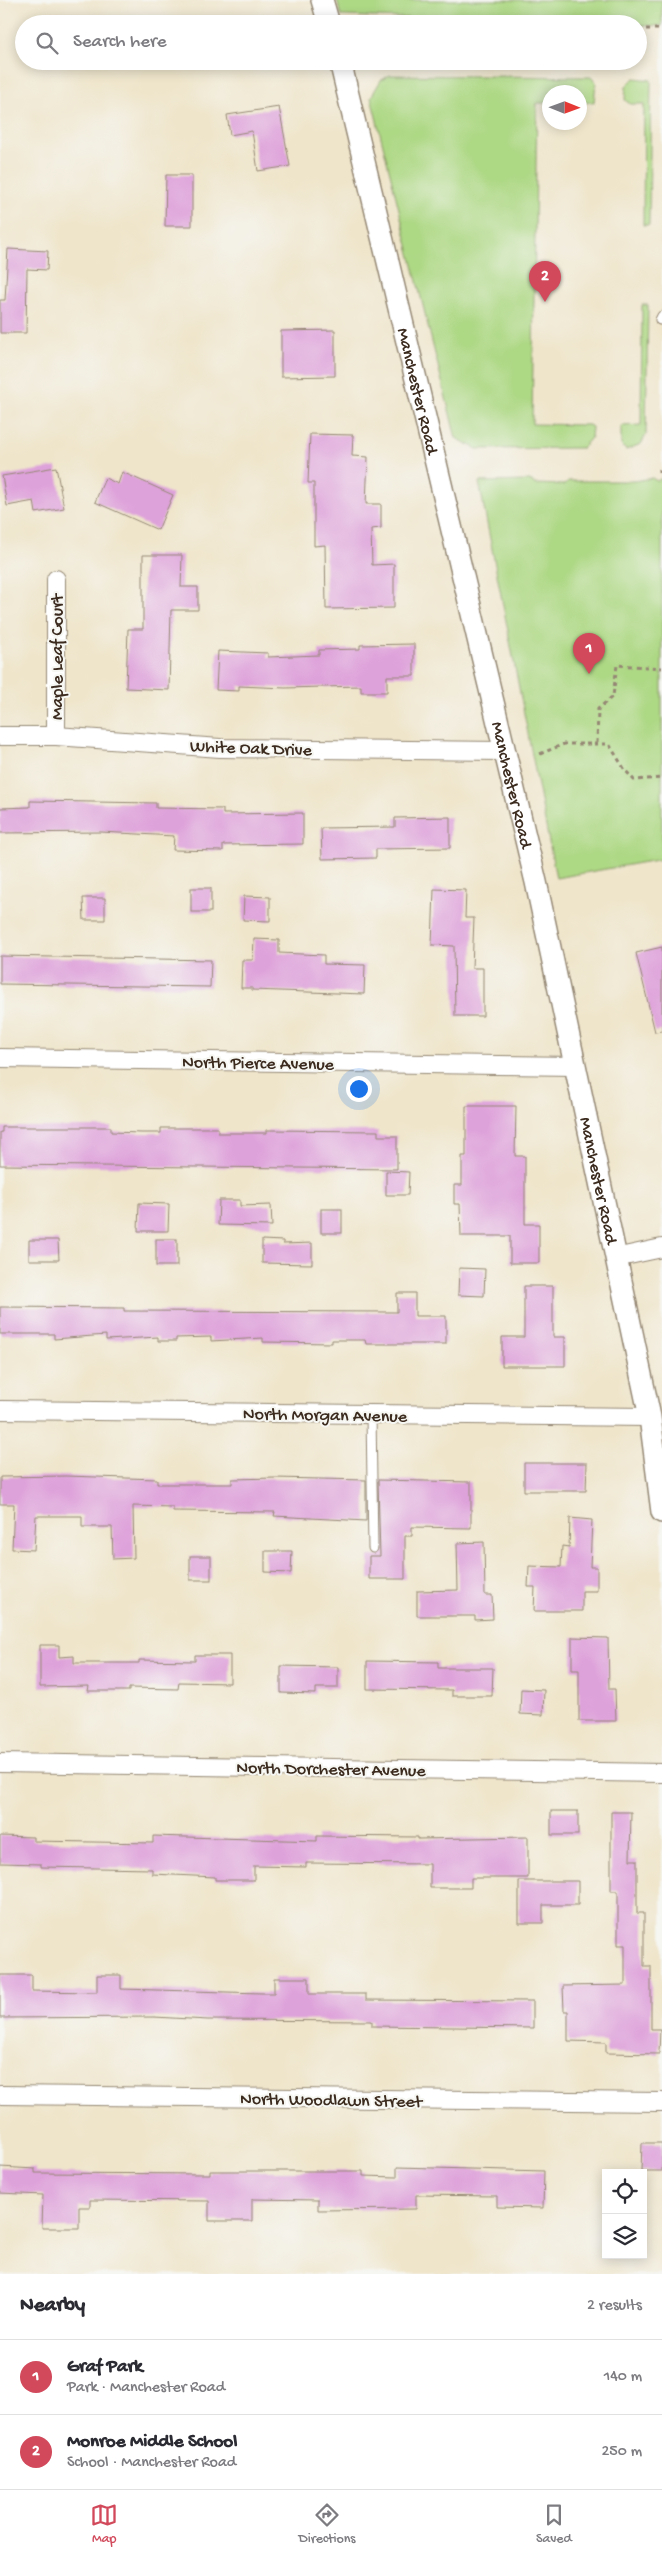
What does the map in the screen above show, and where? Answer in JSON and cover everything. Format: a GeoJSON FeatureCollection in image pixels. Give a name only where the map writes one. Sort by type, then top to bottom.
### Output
{"type":"FeatureCollection","features":[{"type":"Feature","properties":{"kind":"street"},"geometry":{"type":"LineString","coordinates":[[322,0],[326,15]]}},
{"type":"Feature","properties":{"kind":"street","name":"Manchester Road"},"geometry":{"type":"LineString","coordinates":[[342,70],[439,468],[503,752],[536,882],[650,1417],[662,1512]]}},
{"type":"Feature","properties":{"kind":"street","name":"Maple Leaf Court"},"geometry":{"type":"LineString","coordinates":[[56,579],[56,736]]}},
{"type":"Feature","properties":{"kind":"street","name":"White Oak Drive"},"geometry":{"type":"LineString","coordinates":[[0,736],[56,736],[220,748],[503,752]]}},
{"type":"Feature","properties":{"kind":"street","name":"North Pierce Avenue"},"geometry":{"type":"LineString","coordinates":[[0,1058],[576,1066]]}},
{"type":"Feature","properties":{"kind":"street"},"geometry":{"type":"LineString","coordinates":[[615,1258],[662,1248]]}},
{"type":"Feature","properties":{"kind":"street","name":"North Morgan Avenue"},"geometry":{"type":"LineString","coordinates":[[0,1410],[650,1417]]}},
{"type":"Feature","properties":{"kind":"street","name":"North Dorchester Avenue"},"geometry":{"type":"LineString","coordinates":[[0,1764],[662,1773]]}},
{"type":"Feature","properties":{"kind":"street","name":"North Woodlawn Street"},"geometry":{"type":"LineString","coordinates":[[0,2095],[662,2102]]}},
{"type":"Feature","properties":{"kind":"lane"},"geometry":{"type":"LineString","coordinates":[[371,1414],[373,1548]]}},
{"type":"Feature","properties":{"kind":"path"},"geometry":{"type":"LineString","coordinates":[[647,29],[662,29]]}},
{"type":"Feature","properties":{"kind":"path"},"geometry":{"type":"LineString","coordinates":[[658,470],[662,473]]}},
{"type":"Feature","properties":{"kind":"path"},"geometry":{"type":"LineString","coordinates":[[597,743],[598,709],[613,696],[616,665],[662,668]]}},
{"type":"Feature","properties":{"kind":"path"},"geometry":{"type":"LineString","coordinates":[[540,754],[564,744],[609,744],[625,770],[634,780],[662,778]]}},
{"type":"Feature","properties":{"kind":"green space"},"geometry":{"type":"Polygon","coordinates":[[[337,0],[662,0],[662,26],[647,26],[647,15],[341,15],[337,0]]]}},
{"type":"Feature","properties":{"kind":"green space"},"geometry":{"type":"Polygon","coordinates":[[[390,75],[591,77],[596,82],[594,102],[587,102],[587,85],[542,85],[542,103],[537,103],[532,424],[589,425],[592,427],[591,438],[582,448],[477,449],[456,438],[371,97],[381,80],[390,75]]]}},
{"type":"Feature","properties":{"kind":"green space"},"geometry":{"type":"Polygon","coordinates":[[[634,78],[651,80],[649,225],[643,225],[644,104],[630,104],[625,100],[626,86],[634,78]]]}},
{"type":"Feature","properties":{"kind":"green space"},"geometry":{"type":"Polygon","coordinates":[[[642,305],[648,305],[646,435],[641,444],[626,450],[621,445],[621,426],[641,425],[642,305]]]}},
{"type":"Feature","properties":{"kind":"green space"},"geometry":{"type":"Polygon","coordinates":[[[652,478],[657,481],[662,478],[662,859],[556,878],[479,482],[532,481],[534,484],[565,485],[568,481],[634,481],[652,478]]]}},
{"type":"Feature","properties":{"kind":"building"},"geometry":{"type":"Polygon","coordinates":[[[279,107],[290,166],[258,171],[252,131],[230,135],[227,115],[279,107]]]}},
{"type":"Feature","properties":{"kind":"building"},"geometry":{"type":"Polygon","coordinates":[[[166,175],[192,175],[192,226],[165,226],[166,175]]]}},
{"type":"Feature","properties":{"kind":"building"},"geometry":{"type":"Polygon","coordinates":[[[8,249],[48,251],[47,270],[27,269],[26,333],[0,333],[0,300],[5,300],[8,249]]]}},
{"type":"Feature","properties":{"kind":"building"},"geometry":{"type":"Polygon","coordinates":[[[335,330],[335,376],[281,377],[281,331],[335,330]]]}},
{"type":"Feature","properties":{"kind":"building"},"geometry":{"type":"Polygon","coordinates":[[[310,434],[353,435],[352,456],[368,457],[366,504],[381,504],[381,528],[371,529],[372,565],[394,564],[394,608],[326,609],[325,545],[314,546],[314,483],[308,483],[310,434]]]}},
{"type":"Feature","properties":{"kind":"building"},"geometry":{"type":"Polygon","coordinates":[[[56,467],[64,508],[36,513],[34,501],[7,506],[2,476],[56,467]]]}},
{"type":"Feature","properties":{"kind":"building"},"geometry":{"type":"Polygon","coordinates":[[[122,472],[173,495],[158,530],[95,502],[105,478],[118,484],[122,472]]]}},
{"type":"Feature","properties":{"kind":"building"},"geometry":{"type":"Polygon","coordinates":[[[143,555],[182,555],[181,587],[198,587],[198,610],[171,610],[169,690],[126,688],[128,629],[143,629],[143,555]]]}},
{"type":"Feature","properties":{"kind":"building"},"geometry":{"type":"Polygon","coordinates":[[[414,644],[414,676],[387,676],[387,692],[361,692],[361,686],[285,688],[239,686],[239,691],[216,690],[218,651],[268,653],[268,657],[319,655],[319,650],[360,649],[360,645],[414,644]]]}},
{"type":"Feature","properties":{"kind":"building"},"geometry":{"type":"Polygon","coordinates":[[[30,801],[156,803],[156,808],[223,809],[223,814],[303,813],[303,844],[223,845],[223,851],[173,850],[174,836],[101,832],[0,833],[0,808],[30,807],[30,801]]]}},
{"type":"Feature","properties":{"kind":"building"},"geometry":{"type":"Polygon","coordinates":[[[450,817],[450,848],[376,849],[376,858],[322,859],[321,828],[395,827],[395,818],[450,817]]]}},
{"type":"Feature","properties":{"kind":"building"},"geometry":{"type":"Polygon","coordinates":[[[191,888],[211,888],[211,912],[191,912],[191,888]]]}},
{"type":"Feature","properties":{"kind":"building"},"geometry":{"type":"Polygon","coordinates":[[[434,889],[466,890],[465,918],[474,918],[472,968],[483,968],[483,1016],[455,1016],[454,946],[432,945],[434,889]]]}},
{"type":"Feature","properties":{"kind":"building"},"geometry":{"type":"Polygon","coordinates":[[[244,896],[270,897],[270,921],[243,920],[244,896]]]}},
{"type":"Feature","properties":{"kind":"building"},"geometry":{"type":"Polygon","coordinates":[[[83,898],[105,898],[105,920],[84,920],[83,898]]]}},
{"type":"Feature","properties":{"kind":"building"},"geometry":{"type":"Polygon","coordinates":[[[254,939],[279,940],[279,953],[324,955],[324,964],[365,965],[364,994],[241,988],[242,960],[253,960],[254,939]]]}},
{"type":"Feature","properties":{"kind":"building"},"geometry":{"type":"Polygon","coordinates":[[[662,947],[662,1031],[655,1032],[636,953],[662,947]]]}},
{"type":"Feature","properties":{"kind":"building"},"geometry":{"type":"Polygon","coordinates":[[[0,956],[211,960],[210,987],[0,984],[0,956]]]}},
{"type":"Feature","properties":{"kind":"building"},"geometry":{"type":"Polygon","coordinates":[[[466,1106],[516,1106],[515,1156],[525,1156],[525,1224],[539,1224],[539,1263],[510,1263],[510,1236],[461,1236],[460,1204],[454,1204],[454,1185],[462,1185],[462,1156],[466,1156],[466,1106]]]}},
{"type":"Feature","properties":{"kind":"building"},"geometry":{"type":"Polygon","coordinates":[[[2,1127],[111,1127],[111,1132],[142,1133],[161,1133],[161,1128],[218,1128],[218,1133],[267,1133],[267,1130],[378,1131],[378,1136],[397,1136],[397,1169],[0,1165],[0,1132],[2,1132],[2,1127]]]}},
{"type":"Feature","properties":{"kind":"building"},"geometry":{"type":"Polygon","coordinates":[[[386,1171],[409,1172],[408,1195],[386,1195],[386,1171]]]}},
{"type":"Feature","properties":{"kind":"building"},"geometry":{"type":"Polygon","coordinates":[[[219,1200],[240,1200],[240,1206],[271,1205],[272,1226],[218,1225],[219,1200]]]}},
{"type":"Feature","properties":{"kind":"building"},"geometry":{"type":"Polygon","coordinates":[[[139,1203],[169,1204],[168,1231],[138,1231],[139,1203]]]}},
{"type":"Feature","properties":{"kind":"building"},"geometry":{"type":"Polygon","coordinates":[[[321,1209],[342,1209],[342,1233],[321,1233],[321,1209]]]}},
{"type":"Feature","properties":{"kind":"building"},"geometry":{"type":"Polygon","coordinates":[[[156,1239],[177,1239],[177,1266],[156,1266],[156,1239]]]}},
{"type":"Feature","properties":{"kind":"building"},"geometry":{"type":"Polygon","coordinates":[[[29,1240],[58,1240],[59,1260],[29,1260],[29,1240]]]}},
{"type":"Feature","properties":{"kind":"building"},"geometry":{"type":"Polygon","coordinates":[[[262,1240],[283,1241],[283,1244],[312,1243],[312,1264],[262,1263],[262,1240]]]}},
{"type":"Feature","properties":{"kind":"building"},"geometry":{"type":"Polygon","coordinates":[[[459,1268],[485,1269],[484,1296],[458,1295],[459,1268]]]}},
{"type":"Feature","properties":{"kind":"building"},"geometry":{"type":"Polygon","coordinates":[[[524,1286],[553,1286],[553,1337],[565,1337],[565,1366],[502,1366],[502,1337],[524,1337],[524,1286]]]}},
{"type":"Feature","properties":{"kind":"building"},"geometry":{"type":"Polygon","coordinates":[[[397,1293],[415,1293],[415,1316],[446,1316],[446,1344],[366,1344],[365,1340],[332,1340],[332,1343],[263,1342],[263,1338],[211,1341],[211,1337],[176,1338],[176,1341],[158,1341],[158,1337],[106,1340],[106,1335],[54,1339],[54,1334],[0,1334],[0,1307],[124,1308],[124,1311],[397,1312],[397,1293]]]}},
{"type":"Feature","properties":{"kind":"building"},"geometry":{"type":"Polygon","coordinates":[[[524,1463],[587,1463],[586,1491],[524,1491],[524,1463]]]}},
{"type":"Feature","properties":{"kind":"building"},"geometry":{"type":"Polygon","coordinates":[[[66,1476],[157,1479],[157,1484],[232,1484],[232,1479],[275,1478],[366,1480],[366,1521],[274,1516],[275,1512],[173,1511],[173,1507],[133,1506],[134,1558],[113,1559],[112,1527],[82,1527],[82,1516],[36,1516],[34,1550],[12,1549],[14,1504],[0,1504],[0,1477],[66,1476]]]}},
{"type":"Feature","properties":{"kind":"building"},"geometry":{"type":"Polygon","coordinates":[[[378,1480],[471,1482],[471,1528],[412,1527],[412,1536],[405,1536],[405,1579],[369,1579],[369,1556],[380,1556],[378,1480]]]}},
{"type":"Feature","properties":{"kind":"building"},"geometry":{"type":"Polygon","coordinates":[[[570,1518],[592,1520],[590,1567],[597,1567],[597,1591],[582,1591],[582,1611],[534,1611],[535,1587],[528,1587],[529,1566],[561,1567],[562,1546],[569,1547],[570,1518]]]}},
{"type":"Feature","properties":{"kind":"building"},"geometry":{"type":"Polygon","coordinates":[[[484,1542],[485,1595],[492,1595],[493,1619],[475,1620],[475,1616],[417,1616],[417,1591],[458,1590],[457,1543],[484,1542]]]}},
{"type":"Feature","properties":{"kind":"building"},"geometry":{"type":"Polygon","coordinates":[[[265,1551],[292,1551],[291,1573],[265,1572],[265,1551]]]}},
{"type":"Feature","properties":{"kind":"building"},"geometry":{"type":"Polygon","coordinates":[[[190,1556],[211,1556],[211,1580],[190,1580],[190,1556]]]}},
{"type":"Feature","properties":{"kind":"building"},"geometry":{"type":"Polygon","coordinates":[[[572,1637],[608,1638],[609,1689],[615,1689],[616,1721],[579,1721],[579,1670],[572,1670],[572,1637]]]}},
{"type":"Feature","properties":{"kind":"building"},"geometry":{"type":"Polygon","coordinates":[[[40,1645],[59,1645],[59,1657],[74,1656],[74,1663],[139,1663],[139,1660],[195,1661],[195,1655],[230,1655],[230,1683],[179,1682],[178,1689],[129,1688],[129,1691],[88,1691],[89,1686],[40,1687],[40,1645]]]}},
{"type":"Feature","properties":{"kind":"building"},"geometry":{"type":"Polygon","coordinates":[[[367,1661],[438,1662],[438,1668],[493,1668],[492,1696],[452,1696],[452,1690],[367,1689],[367,1661]]]}},
{"type":"Feature","properties":{"kind":"building"},"geometry":{"type":"Polygon","coordinates":[[[281,1666],[338,1667],[338,1688],[316,1688],[316,1694],[281,1693],[281,1666]]]}},
{"type":"Feature","properties":{"kind":"building"},"geometry":{"type":"Polygon","coordinates":[[[521,1689],[544,1690],[543,1715],[520,1714],[521,1689]]]}},
{"type":"Feature","properties":{"kind":"building"},"geometry":{"type":"Polygon","coordinates":[[[551,1811],[578,1811],[578,1835],[551,1835],[551,1811]]]}},
{"type":"Feature","properties":{"kind":"building"},"geometry":{"type":"Polygon","coordinates":[[[611,1812],[631,1812],[630,1860],[637,1860],[637,1913],[644,1913],[644,1966],[651,1966],[651,2029],[660,2029],[659,2054],[606,2053],[606,2042],[568,2041],[568,2011],[564,2011],[563,1986],[625,1985],[625,1945],[618,1945],[618,1891],[611,1891],[611,1812]]]}},
{"type":"Feature","properties":{"kind":"building"},"geometry":{"type":"Polygon","coordinates":[[[0,1836],[33,1837],[33,1841],[153,1843],[153,1836],[317,1841],[317,1836],[418,1837],[418,1839],[528,1837],[528,1878],[471,1878],[471,1888],[430,1888],[430,1864],[306,1863],[306,1867],[254,1866],[254,1880],[215,1880],[215,1877],[152,1874],[152,1869],[41,1867],[41,1864],[0,1863],[0,1836]]]}},
{"type":"Feature","properties":{"kind":"building"},"geometry":{"type":"Polygon","coordinates":[[[519,1881],[578,1881],[578,1905],[543,1905],[543,1923],[519,1923],[519,1881]]]}},
{"type":"Feature","properties":{"kind":"building"},"geometry":{"type":"Polygon","coordinates":[[[0,1975],[32,1975],[32,1991],[97,1992],[97,1975],[121,1975],[121,1989],[262,1993],[274,1993],[274,1978],[309,1978],[309,1994],[366,1994],[366,2000],[533,2001],[533,2028],[372,2026],[372,2021],[208,2020],[154,2017],[0,2018],[0,1975]]]}},
{"type":"Feature","properties":{"kind":"building"},"geometry":{"type":"Polygon","coordinates":[[[642,2143],[662,2143],[662,2171],[641,2169],[642,2143]]]}},
{"type":"Feature","properties":{"kind":"building"},"geometry":{"type":"Polygon","coordinates":[[[0,2167],[35,2169],[35,2173],[210,2174],[210,2171],[363,2171],[363,2176],[397,2177],[397,2167],[544,2171],[543,2208],[497,2207],[497,2196],[416,2195],[416,2209],[318,2210],[318,2200],[252,2199],[252,2221],[209,2221],[209,2201],[90,2200],[90,2207],[79,2207],[79,2228],[42,2228],[43,2195],[0,2193],[0,2167]]]}},
{"type":"Feature","properties":{"kind":"place","name":"Monroe Middle School"},"geometry":{"type":"Point","coordinates":[545,302]}},
{"type":"Feature","properties":{"kind":"place","name":"Graf Park"},"geometry":{"type":"Point","coordinates":[589,674]}}]}
